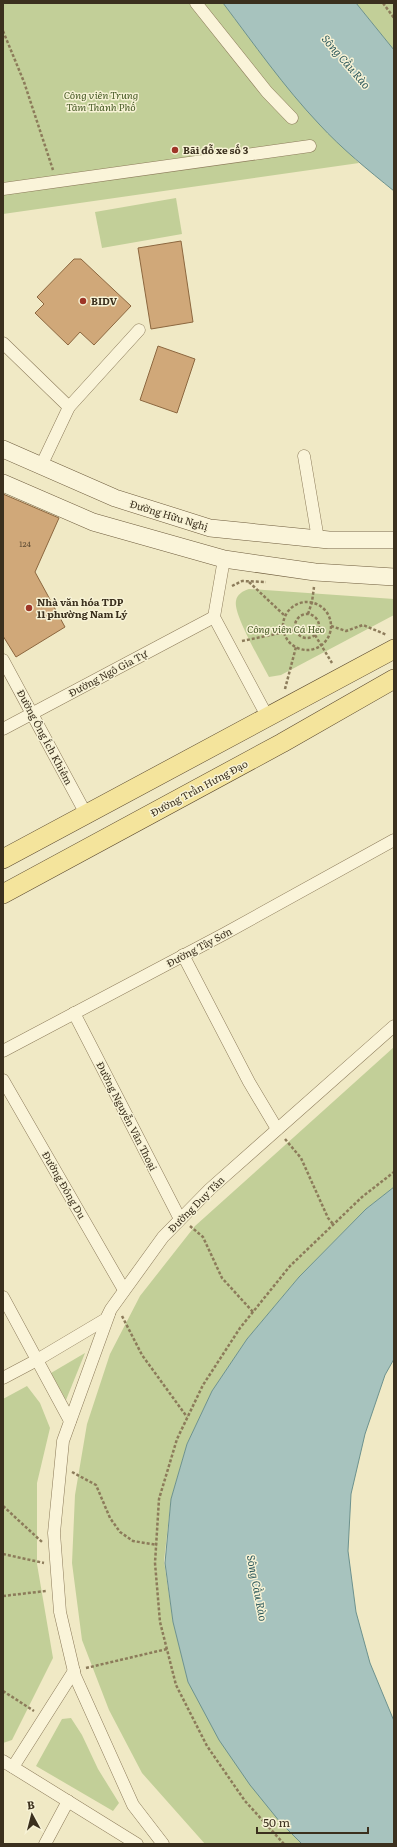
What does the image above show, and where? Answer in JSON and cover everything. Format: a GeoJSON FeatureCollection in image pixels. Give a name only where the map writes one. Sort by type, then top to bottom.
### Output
{"type":"FeatureCollection","features":[{"type":"Feature","properties":{"kind":"main road","name":"Đường Hữu Nghị"},"geometry":{"type":"LineString","coordinates":[[3,449],[115,498],[210,528],[318,539],[394,540]]}},
{"type":"Feature","properties":{"kind":"main road"},"geometry":{"type":"LineString","coordinates":[[3,483],[93,522],[224,559],[315,572],[394,576]]}},
{"type":"Feature","properties":{"kind":"main road"},"geometry":{"type":"LineString","coordinates":[[3,859],[267,716],[389,644]]}},
{"type":"Feature","properties":{"kind":"main road","name":"Đường Trần Hưng Đạo"},"geometry":{"type":"LineString","coordinates":[[3,894],[282,743],[394,680]]}},
{"type":"Feature","properties":{"kind":"main road"},"geometry":{"type":"LineString","coordinates":[[267,716],[282,743]]}},
{"type":"Feature","properties":{"kind":"street"},"geometry":{"type":"LineString","coordinates":[[196,3],[267,92],[292,118]]}},
{"type":"Feature","properties":{"kind":"street"},"geometry":{"type":"LineString","coordinates":[[3,189],[310,146]]}},
{"type":"Feature","properties":{"kind":"street"},"geometry":{"type":"LineString","coordinates":[[41,466],[69,407],[139,330]]}},
{"type":"Feature","properties":{"kind":"street"},"geometry":{"type":"LineString","coordinates":[[3,343],[69,407]]}},
{"type":"Feature","properties":{"kind":"street"},"geometry":{"type":"LineString","coordinates":[[304,456],[318,539]]}},
{"type":"Feature","properties":{"kind":"street"},"geometry":{"type":"LineString","coordinates":[[224,559],[214,617],[267,716]]}},
{"type":"Feature","properties":{"kind":"street","name":"Đường Ngô Gia Tự"},"geometry":{"type":"LineString","coordinates":[[3,729],[214,617]]}},
{"type":"Feature","properties":{"kind":"street","name":"Đường Ông Ích Khiêm"},"geometry":{"type":"LineString","coordinates":[[3,660],[33,713],[86,814]]}},
{"type":"Feature","properties":{"kind":"street","name":"Đường Tây Sơn"},"geometry":{"type":"LineString","coordinates":[[3,1051],[394,840]]}},
{"type":"Feature","properties":{"kind":"street"},"geometry":{"type":"LineString","coordinates":[[182,955],[249,1082],[277,1129]]}},
{"type":"Feature","properties":{"kind":"street","name":"Đường Nguyễn Văn Thoại"},"geometry":{"type":"LineString","coordinates":[[74,1013],[180,1219]]}},
{"type":"Feature","properties":{"kind":"street","name":"Đường Duy Tân"},"geometry":{"type":"LineString","coordinates":[[3,1378],[37,1360],[106,1319],[124,1290],[163,1237],[180,1219],[225,1174],[394,1026]]}},
{"type":"Feature","properties":{"kind":"street","name":"Đường Đông Du"},"geometry":{"type":"LineString","coordinates":[[3,1080],[124,1290]]}},
{"type":"Feature","properties":{"kind":"street"},"geometry":{"type":"LineString","coordinates":[[3,1297],[70,1420]]}},
{"type":"Feature","properties":{"kind":"street"},"geometry":{"type":"LineString","coordinates":[[109,1314],[63,1441],[54,1533],[60,1612],[74,1670],[133,1805],[163,1844]]}},
{"type":"Feature","properties":{"kind":"street"},"geometry":{"type":"LineString","coordinates":[[74,1670],[44,1718],[8,1764],[137,1844]]}},
{"type":"Feature","properties":{"kind":"street"},"geometry":{"type":"LineString","coordinates":[[45,1844],[68,1801]]}},
{"type":"Feature","properties":{"kind":"path"},"geometry":{"type":"LineString","coordinates":[[383,3],[394,18]]}},
{"type":"Feature","properties":{"kind":"path"},"geometry":{"type":"LineString","coordinates":[[3,31],[24,82],[56,182]]}},
{"type":"Feature","properties":{"kind":"path"},"geometry":{"type":"LineString","coordinates":[[231,590],[233,585],[242,581]]}},
{"type":"Feature","properties":{"kind":"path"},"geometry":{"type":"LineString","coordinates":[[249,581],[285,616]]}},
{"type":"Feature","properties":{"kind":"path"},"geometry":{"type":"LineString","coordinates":[[308,614],[312,602],[314,585]]}},
{"type":"Feature","properties":{"kind":"path"},"geometry":{"type":"LineString","coordinates":[[312,602],[326,611],[330,618],[331,626],[330,633],[321,645],[307,650],[296,647],[288,640],[284,632],[283,624],[285,616],[296,604],[312,602]]}},
{"type":"Feature","properties":{"kind":"path"},"geometry":{"type":"LineString","coordinates":[[308,614],[318,620],[319,628],[315,635],[308,638],[297,633],[295,630],[295,622],[300,616],[308,614]]}},
{"type":"Feature","properties":{"kind":"path"},"geometry":{"type":"LineString","coordinates":[[331,626],[346,631],[363,625],[390,636],[389,644]]}},
{"type":"Feature","properties":{"kind":"path"},"geometry":{"type":"LineString","coordinates":[[242,641],[295,630]]}},
{"type":"Feature","properties":{"kind":"path"},"geometry":{"type":"LineString","coordinates":[[239,635],[245,647]]}},
{"type":"Feature","properties":{"kind":"path"},"geometry":{"type":"LineString","coordinates":[[315,635],[334,665]]}},
{"type":"Feature","properties":{"kind":"path"},"geometry":{"type":"LineString","coordinates":[[291,687],[284,691],[296,647]]}},
{"type":"Feature","properties":{"kind":"path"},"geometry":{"type":"LineString","coordinates":[[277,1129],[301,1158],[328,1218],[334,1224]]}},
{"type":"Feature","properties":{"kind":"path"},"geometry":{"type":"LineString","coordinates":[[284,1844],[245,1801],[207,1746],[176,1685],[160,1622],[156,1563],[159,1499],[177,1439],[203,1385],[240,1328],[290,1266],[362,1197],[394,1172]]}},
{"type":"Feature","properties":{"kind":"path"},"geometry":{"type":"LineString","coordinates":[[180,1219],[203,1237],[222,1278],[253,1312]]}},
{"type":"Feature","properties":{"kind":"path"},"geometry":{"type":"LineString","coordinates":[[115,1303],[142,1355],[188,1417]]}},
{"type":"Feature","properties":{"kind":"path"},"geometry":{"type":"LineString","coordinates":[[61,1466],[96,1485],[110,1518],[120,1532],[133,1541],[157,1545]]}},
{"type":"Feature","properties":{"kind":"path"},"geometry":{"type":"LineString","coordinates":[[3,1506],[56,1560]]}},
{"type":"Feature","properties":{"kind":"path"},"geometry":{"type":"LineString","coordinates":[[3,1554],[56,1560]]}},
{"type":"Feature","properties":{"kind":"path"},"geometry":{"type":"LineString","coordinates":[[3,1596],[58,1590]]}},
{"type":"Feature","properties":{"kind":"path"},"geometry":{"type":"LineString","coordinates":[[74,1670],[167,1649]]}},
{"type":"Feature","properties":{"kind":"path"},"geometry":{"type":"LineString","coordinates":[[3,1691],[44,1718]]}},
{"type":"Feature","properties":{"kind":"green space","name":"Công viên Trung Tâm Thành Phố"},"geometry":{"type":"Polygon","coordinates":[[[3,3],[223,3],[263,56],[319,124],[359,163],[3,214],[3,3]]]}},
{"type":"Feature","properties":{"kind":"green space"},"geometry":{"type":"Polygon","coordinates":[[[356,3],[394,3],[394,50],[356,3]]]}},
{"type":"Feature","properties":{"kind":"green space"},"geometry":{"type":"Polygon","coordinates":[[[176,198],[182,234],[102,248],[95,212],[176,198]]]}},
{"type":"Feature","properties":{"kind":"green space","name":"Công viên Cá Heo"},"geometry":{"type":"Polygon","coordinates":[[[249,589],[394,599],[394,615],[281,675],[269,677],[243,627],[236,607],[238,596],[249,589]]]}},
{"type":"Feature","properties":{"kind":"green space"},"geometry":{"type":"Polygon","coordinates":[[[394,1047],[394,1187],[366,1209],[299,1277],[247,1339],[212,1391],[187,1444],[171,1499],[164,1561],[173,1622],[188,1682],[280,1822],[302,1844],[205,1844],[142,1773],[109,1710],[82,1640],[72,1563],[75,1495],[87,1424],[110,1354],[140,1296],[195,1226],[394,1047]]]}},
{"type":"Feature","properties":{"kind":"green space"},"geometry":{"type":"Polygon","coordinates":[[[85,1353],[66,1400],[51,1373],[85,1353]]]}},
{"type":"Feature","properties":{"kind":"green space"},"geometry":{"type":"Polygon","coordinates":[[[27,1386],[40,1403],[50,1428],[37,1483],[37,1564],[53,1658],[12,1740],[3,1743],[3,1399],[27,1386]]]}},
{"type":"Feature","properties":{"kind":"green space"},"geometry":{"type":"Polygon","coordinates":[[[71,1718],[82,1735],[98,1769],[119,1803],[113,1811],[36,1766],[62,1719],[71,1718]]]}},
{"type":"Feature","properties":{"kind":"water","name":"Sông Cầu Rào"},"geometry":{"type":"Polygon","coordinates":[[[223,3],[356,3],[394,50],[394,191],[346,151],[306,110],[223,3]]]}},
{"type":"Feature","properties":{"kind":"water","name":"Sông Cầu Rào"},"geometry":{"type":"Polygon","coordinates":[[[394,1187],[394,1359],[385,1375],[365,1434],[351,1494],[348,1551],[356,1612],[370,1663],[394,1721],[394,1844],[302,1844],[280,1822],[250,1785],[219,1740],[188,1682],[173,1622],[165,1563],[171,1499],[187,1444],[212,1391],[247,1339],[299,1277],[366,1209],[394,1187]]]}},
{"type":"Feature","properties":{"kind":"building"},"geometry":{"type":"Polygon","coordinates":[[[181,241],[193,322],[151,329],[138,248],[181,241]]]}},
{"type":"Feature","properties":{"kind":"building","name":"BIDV"},"geometry":{"type":"Polygon","coordinates":[[[74,259],[81,259],[131,306],[94,345],[80,332],[68,345],[35,313],[44,304],[37,297],[74,259]]]}},
{"type":"Feature","properties":{"kind":"building"},"geometry":{"type":"Polygon","coordinates":[[[158,346],[195,359],[177,413],[140,400],[158,346]]]}},
{"type":"Feature","properties":{"kind":"building"},"geometry":{"type":"Polygon","coordinates":[[[3,494],[59,518],[35,572],[65,627],[16,657],[3,636],[3,494]]]}},
{"type":"Feature","properties":{"kind":"place","name":"Bãi đỗ xe số 3"},"geometry":{"type":"Point","coordinates":[175,150]}},
{"type":"Feature","properties":{"kind":"place","name":"BIDV"},"geometry":{"type":"Point","coordinates":[83,301]}},
{"type":"Feature","properties":{"kind":"place","name":"Nhà văn hóa TDP 11 phường Nam Lý"},"geometry":{"type":"Point","coordinates":[29,608]}}]}
